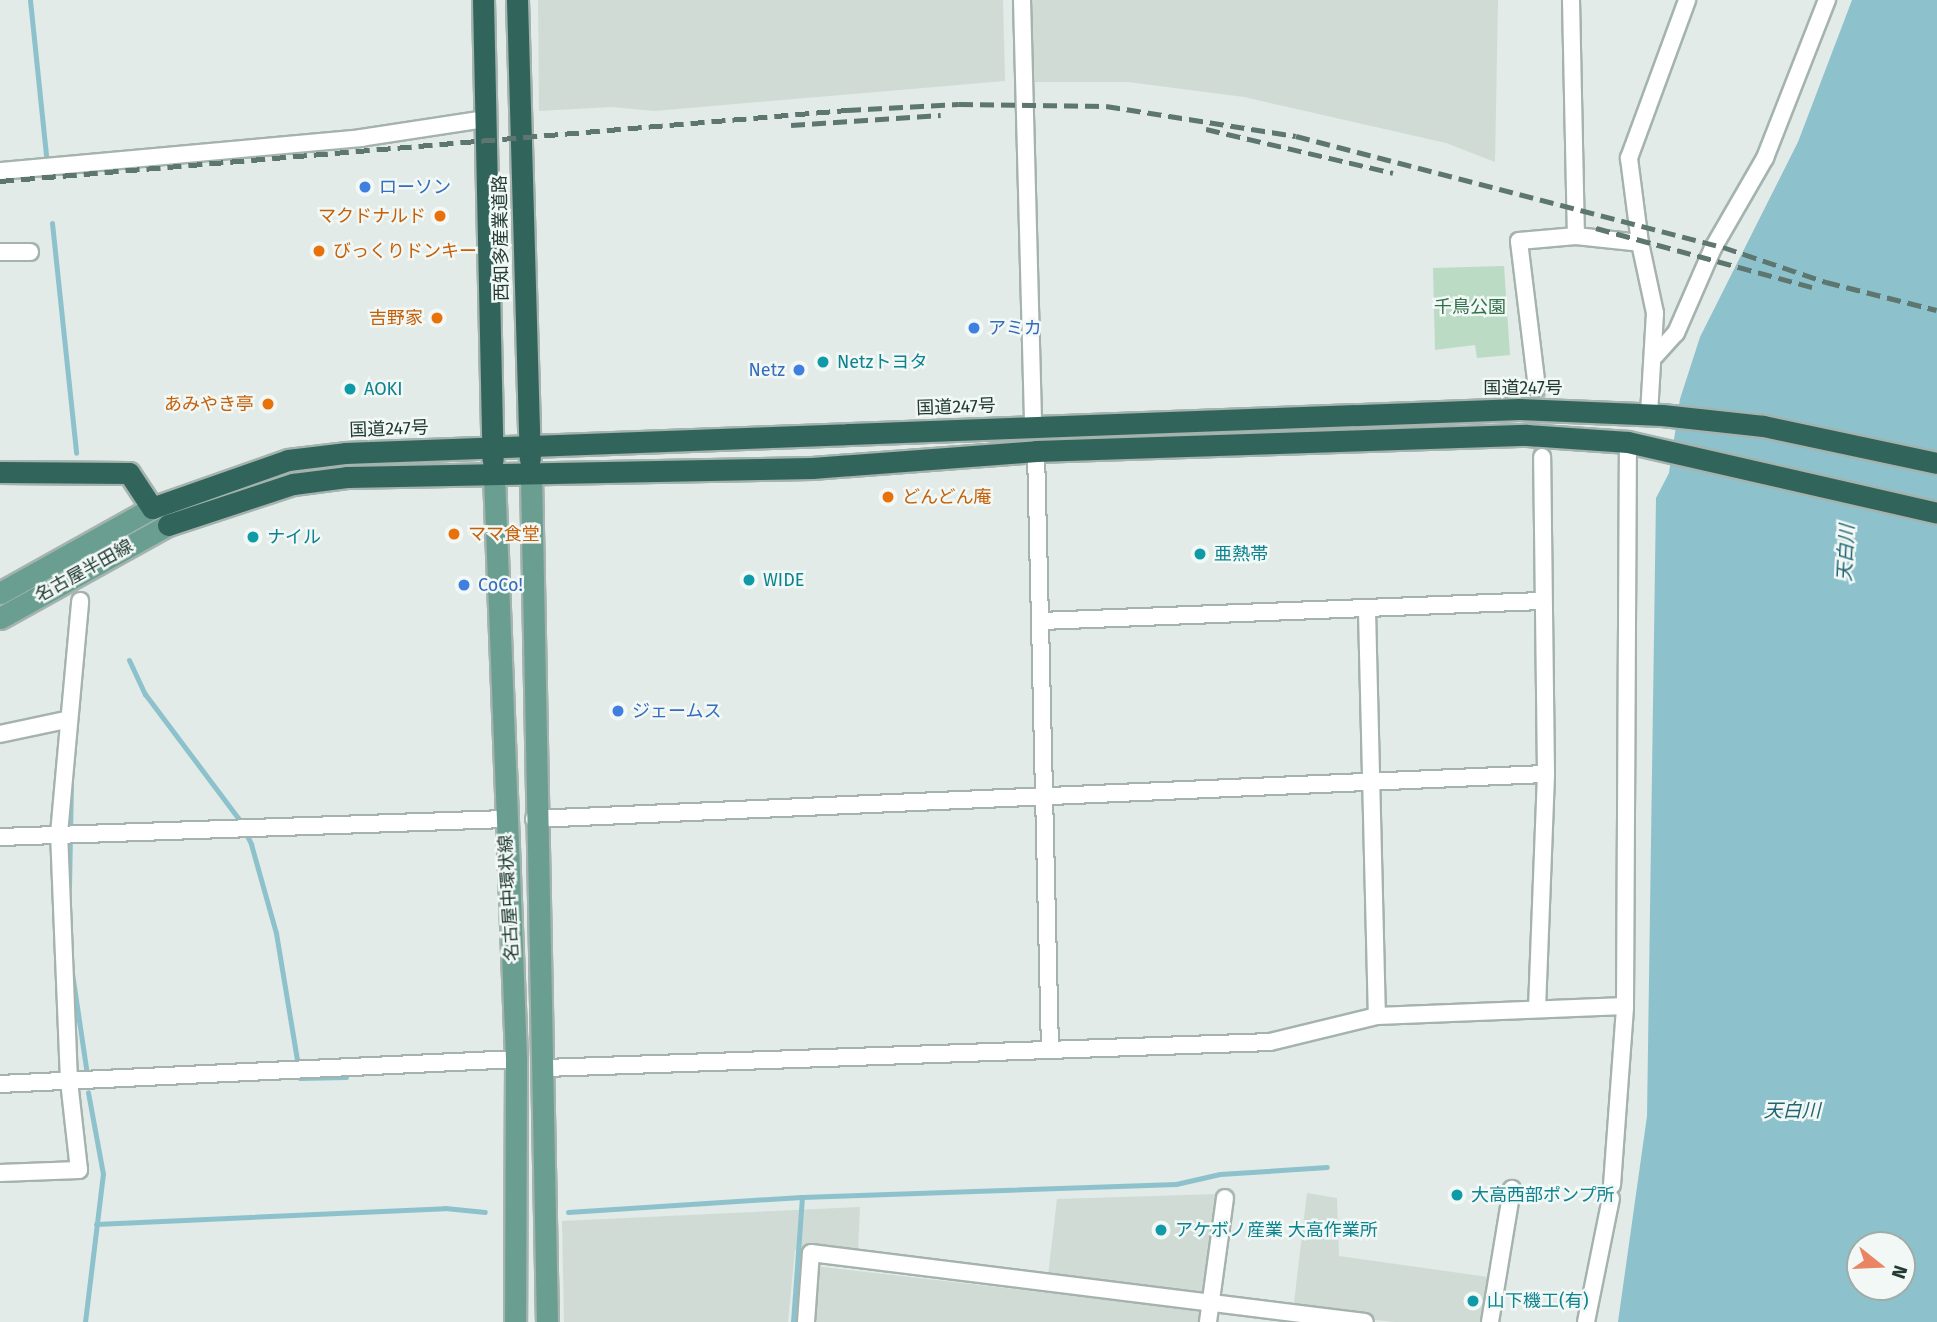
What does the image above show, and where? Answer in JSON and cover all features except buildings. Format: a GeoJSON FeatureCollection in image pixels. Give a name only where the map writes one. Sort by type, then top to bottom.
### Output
{"type":"FeatureCollection","features":[{"type":"Feature","properties":{"kind":"highway","name":"西知多産業道路"},"geometry":{"type":"LineString","coordinates":[[483,0],[494,475]]}},
{"type":"Feature","properties":{"kind":"highway","name":"西知多産業道路"},"geometry":{"type":"LineString","coordinates":[[517,0],[531,475]]}},
{"type":"Feature","properties":{"kind":"highway","name":"国道247号"},"geometry":{"type":"LineString","coordinates":[[152,508],[288,460],[345,453],[1519,409],[1656,415],[1823,436],[1937,463]]}},
{"type":"Feature","properties":{"kind":"highway"},"geometry":{"type":"LineString","coordinates":[[168,525],[293,484],[347,477],[812,468],[1036,451],[1527,435],[1628,442],[1937,513]]}},
{"type":"Feature","properties":{"kind":"highway"},"geometry":{"type":"LineString","coordinates":[[0,472],[129,473],[152,508]]}},
{"type":"Feature","properties":{"kind":"main road","name":"名古屋中環状線"},"geometry":{"type":"LineString","coordinates":[[494,475],[516,1059],[515,1322]]}},
{"type":"Feature","properties":{"kind":"main road","name":"名古屋中環状線"},"geometry":{"type":"LineString","coordinates":[[531,475],[534,819],[545,1068],[547,1322]]}},
{"type":"Feature","properties":{"kind":"main road","name":"名古屋半田線"},"geometry":{"type":"LineString","coordinates":[[0,593],[152,508]]}},
{"type":"Feature","properties":{"kind":"main road","name":"名古屋半田線"},"geometry":{"type":"LineString","coordinates":[[0,618],[168,525]]}},
{"type":"Feature","properties":{"kind":"street"},"geometry":{"type":"LineString","coordinates":[[1022,0],[1033,427]]}},
{"type":"Feature","properties":{"kind":"street"},"geometry":{"type":"LineString","coordinates":[[1571,0],[1576,236]]}},
{"type":"Feature","properties":{"kind":"street"},"geometry":{"type":"LineString","coordinates":[[1656,415],[1655,313],[1640,243],[1629,158],[1687,0]]}},
{"type":"Feature","properties":{"kind":"street"},"geometry":{"type":"LineString","coordinates":[[1656,356],[1676,333],[1713,247],[1765,158],[1827,0]]}},
{"type":"Feature","properties":{"kind":"street"},"geometry":{"type":"LineString","coordinates":[[0,171],[361,138],[485,119]]}},
{"type":"Feature","properties":{"kind":"street"},"geometry":{"type":"LineString","coordinates":[[1537,388],[1519,241],[1576,236],[1640,243]]}},
{"type":"Feature","properties":{"kind":"street"},"geometry":{"type":"LineString","coordinates":[[0,252],[30,252]]}},
{"type":"Feature","properties":{"kind":"street"},"geometry":{"type":"LineString","coordinates":[[1586,1322],[1612,1192],[1625,1006],[1628,442]]}},
{"type":"Feature","properties":{"kind":"street"},"geometry":{"type":"LineString","coordinates":[[1036,451],[1050,1049]]}},
{"type":"Feature","properties":{"kind":"street"},"geometry":{"type":"LineString","coordinates":[[1536,1009],[1546,774],[1542,457]]}},
{"type":"Feature","properties":{"kind":"street"},"geometry":{"type":"LineString","coordinates":[[0,1174],[79,1170],[69,1082],[59,834],[66,720],[80,601]]}},
{"type":"Feature","properties":{"kind":"street"},"geometry":{"type":"LineString","coordinates":[[1041,621],[1367,611],[1542,601]]}},
{"type":"Feature","properties":{"kind":"street"},"geometry":{"type":"LineString","coordinates":[[1367,611],[1377,1016]]}},
{"type":"Feature","properties":{"kind":"street"},"geometry":{"type":"LineString","coordinates":[[0,734],[66,720]]}},
{"type":"Feature","properties":{"kind":"street"},"geometry":{"type":"LineString","coordinates":[[534,819],[1044,793],[1546,774]]}},
{"type":"Feature","properties":{"kind":"street"},"geometry":{"type":"LineString","coordinates":[[0,837],[506,819]]}},
{"type":"Feature","properties":{"kind":"street"},"geometry":{"type":"LineString","coordinates":[[545,1068],[1270,1042],[1377,1016],[1625,1006]]}},
{"type":"Feature","properties":{"kind":"street"},"geometry":{"type":"LineString","coordinates":[[0,1084],[516,1059]]}},
{"type":"Feature","properties":{"kind":"street"},"geometry":{"type":"LineString","coordinates":[[1490,1322],[1512,1189]]}},
{"type":"Feature","properties":{"kind":"street"},"geometry":{"type":"LineString","coordinates":[[1208,1322],[1226,1198]]}},
{"type":"Feature","properties":{"kind":"street"},"geometry":{"type":"LineString","coordinates":[[806,1322],[811,1253],[1365,1322]]}},
{"type":"Feature","properties":{"kind":"shaded area"},"geometry":{"type":"Polygon","coordinates":[[[538,0],[1003,0],[1005,81],[654,111],[612,107],[539,111],[538,0]]]}},
{"type":"Feature","properties":{"kind":"shaded area"},"geometry":{"type":"Polygon","coordinates":[[[1013,0],[1498,0],[1495,162],[1446,143],[1244,97],[1128,82],[1014,82],[1013,0]]]}},
{"type":"Feature","properties":{"kind":"shaded area"},"geometry":{"type":"Polygon","coordinates":[[[1307,1193],[1337,1198],[1339,1256],[1488,1277],[1482,1322],[1394,1322],[1293,1311],[1307,1193]]]}},
{"type":"Feature","properties":{"kind":"shaded area"},"geometry":{"type":"Polygon","coordinates":[[[1219,1194],[1205,1296],[1048,1276],[1057,1199],[1219,1194]]]}},
{"type":"Feature","properties":{"kind":"shaded area"},"geometry":{"type":"Polygon","coordinates":[[[860,1207],[858,1254],[795,1250],[788,1322],[564,1322],[562,1221],[860,1207]]]}},
{"type":"Feature","properties":{"kind":"shaded area"},"geometry":{"type":"Polygon","coordinates":[[[815,1266],[1202,1311],[1201,1322],[810,1322],[815,1266]]]}},
{"type":"Feature","properties":{"kind":"green space","name":"千鳥公園"},"geometry":{"type":"Polygon","coordinates":[[[1504,266],[1510,355],[1477,358],[1475,345],[1435,350],[1433,268],[1504,266]]]}},
{"type":"Feature","properties":{"kind":"water","name":"天白川"},"geometry":{"type":"Polygon","coordinates":[[[1852,0],[1937,0],[1937,1322],[1618,1322],[1647,1116],[1656,498],[1669,473],[1680,399],[1700,337],[1798,142],[1852,0]]]}},
{"type":"Feature","properties":{"kind":"waterway"},"geometry":{"type":"LineString","coordinates":[[30,0],[46,156]]}},
{"type":"Feature","properties":{"kind":"waterway"},"geometry":{"type":"LineString","coordinates":[[52,223],[76,453]]}},
{"type":"Feature","properties":{"kind":"waterway"},"geometry":{"type":"LineString","coordinates":[[129,660],[145,694],[238,818],[251,844],[276,933],[300,1078],[346,1077]]}},
{"type":"Feature","properties":{"kind":"waterway"},"geometry":{"type":"LineString","coordinates":[[69,887],[71,781]]}},
{"type":"Feature","properties":{"kind":"waterway"},"geometry":{"type":"LineString","coordinates":[[72,973],[87,1074]]}},
{"type":"Feature","properties":{"kind":"waterway"},"geometry":{"type":"LineString","coordinates":[[85,1322],[103,1174],[88,1092]]}},
{"type":"Feature","properties":{"kind":"waterway"},"geometry":{"type":"LineString","coordinates":[[568,1212],[802,1197],[1176,1184],[1220,1174],[1327,1167]]}},
{"type":"Feature","properties":{"kind":"waterway"},"geometry":{"type":"LineString","coordinates":[[793,1322],[802,1197]]}},
{"type":"Feature","properties":{"kind":"waterway"},"geometry":{"type":"LineString","coordinates":[[96,1224],[445,1208],[485,1212]]}},
{"type":"Feature","properties":{"kind":"tunnel"},"geometry":{"type":"LineString","coordinates":[[1537,388],[1542,457]]}},
{"type":"Feature","properties":{"kind":"railway"},"geometry":{"type":"LineString","coordinates":[[0,181],[847,110],[959,104],[1106,106],[1296,136],[1723,247],[1826,282],[1937,310]]}},
{"type":"Feature","properties":{"kind":"railway"},"geometry":{"type":"LineString","coordinates":[[791,125],[941,115]]}},
{"type":"Feature","properties":{"kind":"railway"},"geometry":{"type":"LineString","coordinates":[[1206,129],[1393,173]]}},
{"type":"Feature","properties":{"kind":"railway"},"geometry":{"type":"LineString","coordinates":[[1596,228],[1812,287]]}},
{"type":"Feature","properties":{"kind":"place","name":"ローソン"},"geometry":{"type":"Point","coordinates":[365,187]}},
{"type":"Feature","properties":{"kind":"place","name":"マクドナルド"},"geometry":{"type":"Point","coordinates":[440,216]}},
{"type":"Feature","properties":{"kind":"place","name":"びっくりドンキー"},"geometry":{"type":"Point","coordinates":[319,251]}},
{"type":"Feature","properties":{"kind":"place","name":"吉野家"},"geometry":{"type":"Point","coordinates":[437,318]}},
{"type":"Feature","properties":{"kind":"place","name":"アミカ"},"geometry":{"type":"Point","coordinates":[974,328]}},
{"type":"Feature","properties":{"kind":"place","name":"Netzトヨタ"},"geometry":{"type":"Point","coordinates":[823,362]}},
{"type":"Feature","properties":{"kind":"place","name":"Netz"},"geometry":{"type":"Point","coordinates":[799,370]}},
{"type":"Feature","properties":{"kind":"place","name":"AOKI"},"geometry":{"type":"Point","coordinates":[350,389]}},
{"type":"Feature","properties":{"kind":"place","name":"あみやき亭"},"geometry":{"type":"Point","coordinates":[268,404]}},
{"type":"Feature","properties":{"kind":"place","name":"どんどん庵"},"geometry":{"type":"Point","coordinates":[888,497]}},
{"type":"Feature","properties":{"kind":"place","name":"ママ食堂"},"geometry":{"type":"Point","coordinates":[454,534]}},
{"type":"Feature","properties":{"kind":"place","name":"ナイル"},"geometry":{"type":"Point","coordinates":[253,537]}},
{"type":"Feature","properties":{"kind":"place","name":"亜熱帯"},"geometry":{"type":"Point","coordinates":[1200,554]}},
{"type":"Feature","properties":{"kind":"place","name":"WIDE"},"geometry":{"type":"Point","coordinates":[749,580]}},
{"type":"Feature","properties":{"kind":"place","name":"CoCo!"},"geometry":{"type":"Point","coordinates":[464,585]}},
{"type":"Feature","properties":{"kind":"place","name":"ジェームス"},"geometry":{"type":"Point","coordinates":[618,711]}},
{"type":"Feature","properties":{"kind":"place","name":"大高西部ポンプ所"},"geometry":{"type":"Point","coordinates":[1457,1195]}},
{"type":"Feature","properties":{"kind":"place","name":"アケボノ産業 大高作業所"},"geometry":{"type":"Point","coordinates":[1161,1230]}},
{"type":"Feature","properties":{"kind":"place","name":"山下機工(有)"},"geometry":{"type":"Point","coordinates":[1473,1301]}}]}
